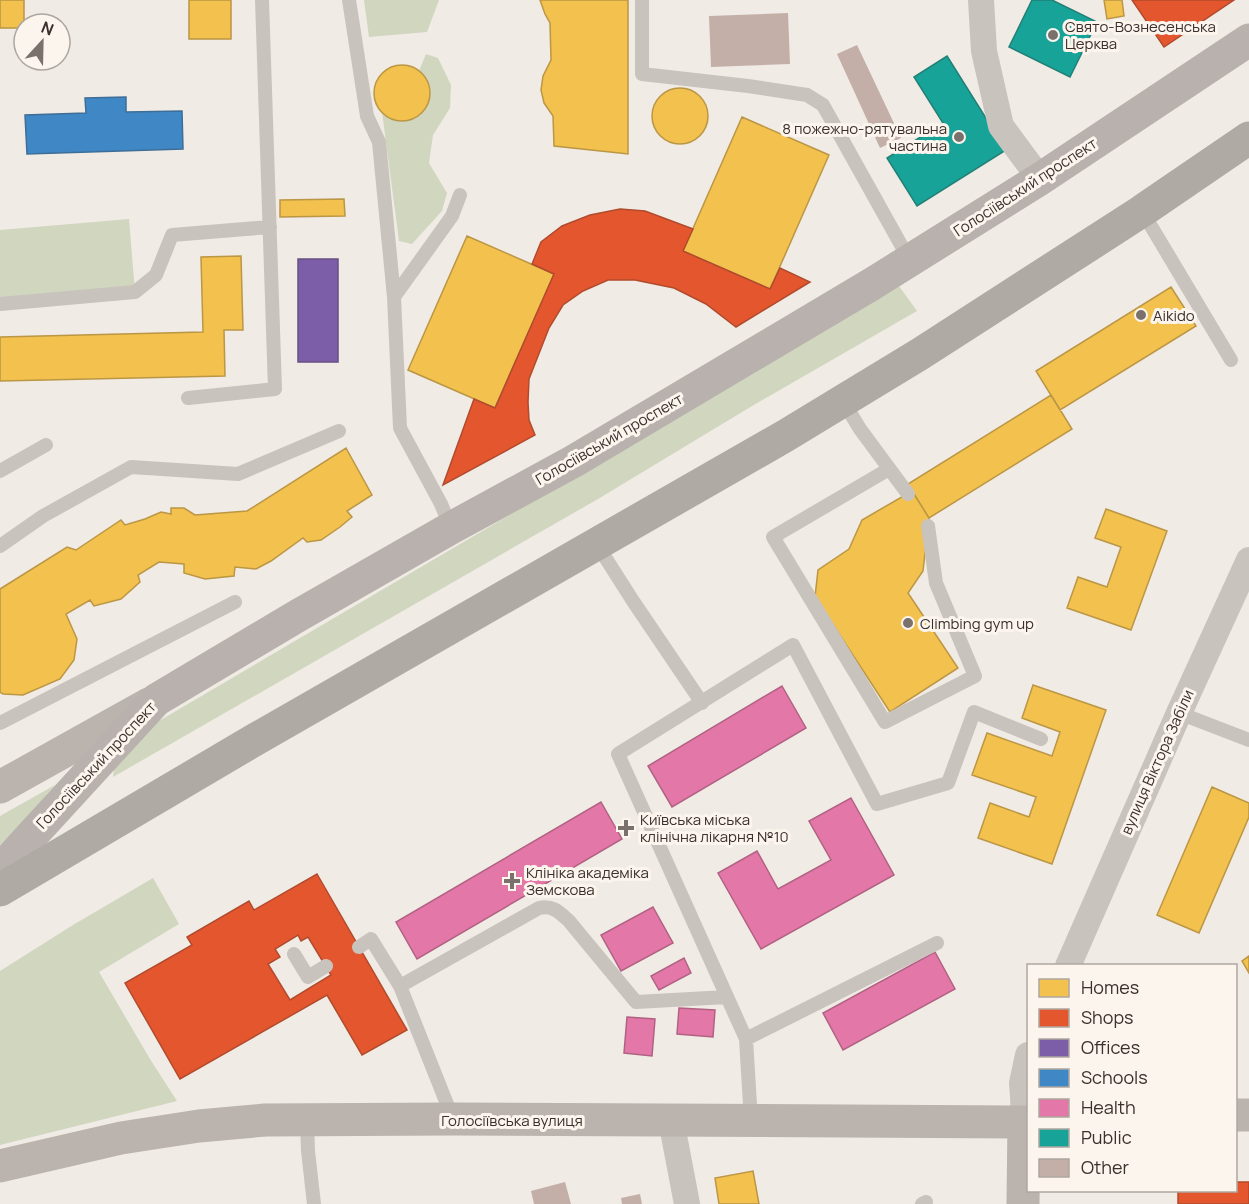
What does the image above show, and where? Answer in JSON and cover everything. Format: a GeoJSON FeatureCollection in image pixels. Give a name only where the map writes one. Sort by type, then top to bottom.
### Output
{"type":"FeatureCollection","features":[{"type":"Feature","properties":{"kind":"highway"},"geometry":{"type":"LineString","coordinates":[[0,890],[256,739],[843,401],[1142,211],[1249,138]]}},
{"type":"Feature","properties":{"kind":"main road","name":"Голосіївський проспект"},"geometry":{"type":"LineString","coordinates":[[0,870],[156,700],[299,615],[573,460],[910,261],[1040,179],[1249,40]]}},
{"type":"Feature","properties":{"kind":"main road"},"geometry":{"type":"LineString","coordinates":[[0,787],[156,700]]}},
{"type":"Feature","properties":{"kind":"main road","name":"Голосіївська вулиця"},"geometry":{"type":"LineString","coordinates":[[0,1167],[120,1138],[198,1126],[266,1120],[1026,1123]]}},
{"type":"Feature","properties":{"kind":"main road"},"geometry":{"type":"LineString","coordinates":[[1023,1204],[1026,1123]]}},
{"type":"Feature","properties":{"kind":"street"},"geometry":{"type":"LineString","coordinates":[[981,0],[984,51],[1001,126],[1040,179]]}},
{"type":"Feature","properties":{"kind":"street","name":"вулиця Віктора Забіли"},"geometry":{"type":"LineString","coordinates":[[1069,964],[1179,712],[1248,565]]}},
{"type":"Feature","properties":{"kind":"street"},"geometry":{"type":"LineString","coordinates":[[1026,1123],[1022,1083],[1027,1063]]}},
{"type":"Feature","properties":{"kind":"street"},"geometry":{"type":"LineString","coordinates":[[671,1120],[687,1204]]}},
{"type":"Feature","properties":{"kind":"lane"},"geometry":{"type":"LineString","coordinates":[[188,398],[275,389],[262,0]]}},
{"type":"Feature","properties":{"kind":"lane"},"geometry":{"type":"LineString","coordinates":[[349,0],[369,87],[367,116],[379,142],[394,297],[400,428],[441,504],[451,528]]}},
{"type":"Feature","properties":{"kind":"lane"},"geometry":{"type":"LineString","coordinates":[[642,0],[642,74],[807,95],[823,105],[910,261]]}},
{"type":"Feature","properties":{"kind":"lane"},"geometry":{"type":"LineString","coordinates":[[394,297],[452,216],[460,195]]}},
{"type":"Feature","properties":{"kind":"lane"},"geometry":{"type":"LineString","coordinates":[[1142,211],[1231,360]]}},
{"type":"Feature","properties":{"kind":"lane"},"geometry":{"type":"LineString","coordinates":[[0,304],[135,292],[156,275],[172,235],[270,227]]}},
{"type":"Feature","properties":{"kind":"lane"},"geometry":{"type":"LineString","coordinates":[[843,401],[860,429],[908,494]]}},
{"type":"Feature","properties":{"kind":"lane"},"geometry":{"type":"LineString","coordinates":[[0,546],[43,516],[131,467],[238,474],[339,431]]}},
{"type":"Feature","properties":{"kind":"lane"},"geometry":{"type":"LineString","coordinates":[[0,471],[46,445]]}},
{"type":"Feature","properties":{"kind":"lane"},"geometry":{"type":"LineString","coordinates":[[890,469],[773,537],[885,722],[975,676],[936,583],[928,526]]}},
{"type":"Feature","properties":{"kind":"lane"},"geometry":{"type":"LineString","coordinates":[[596,543],[702,703]]}},
{"type":"Feature","properties":{"kind":"lane"},"geometry":{"type":"LineString","coordinates":[[0,723],[236,602]]}},
{"type":"Feature","properties":{"kind":"lane"},"geometry":{"type":"LineString","coordinates":[[751,1121],[746,1039],[618,754],[793,645],[877,804],[948,783],[974,712],[1041,739]]}},
{"type":"Feature","properties":{"kind":"lane"},"geometry":{"type":"LineString","coordinates":[[1179,712],[1249,740]]}},
{"type":"Feature","properties":{"kind":"lane"},"geometry":{"type":"LineString","coordinates":[[400,986],[539,908],[547,906],[559,911],[569,921],[636,1002],[726,997]]}},
{"type":"Feature","properties":{"kind":"lane"},"geometry":{"type":"LineString","coordinates":[[359,947],[371,939],[400,986],[453,1119]]}},
{"type":"Feature","properties":{"kind":"lane"},"geometry":{"type":"LineString","coordinates":[[746,1039],[937,943]]}},
{"type":"Feature","properties":{"kind":"lane"},"geometry":{"type":"LineString","coordinates":[[294,954],[308,977],[326,966]]}},
{"type":"Feature","properties":{"kind":"lane"},"geometry":{"type":"LineString","coordinates":[[307,1119],[314,1204]]}},
{"type":"Feature","properties":{"kind":"green space"},"geometry":{"type":"Polygon","coordinates":[[[364,0],[439,0],[427,32],[369,37],[364,0]]]}},
{"type":"Feature","properties":{"kind":"green space"},"geometry":{"type":"Polygon","coordinates":[[[426,54],[438,58],[451,85],[450,108],[433,135],[429,163],[447,193],[442,211],[412,244],[399,241],[382,112],[394,119],[405,120],[415,118],[423,112],[430,94],[427,82],[419,71],[426,54]]]}},
{"type":"Feature","properties":{"kind":"green space"},"geometry":{"type":"Polygon","coordinates":[[[129,219],[135,292],[0,304],[0,230],[129,219]]]}},
{"type":"Feature","properties":{"kind":"green space"},"geometry":{"type":"Polygon","coordinates":[[[899,286],[917,311],[752,406],[598,499],[113,777],[114,769],[147,728],[899,286]]]}},
{"type":"Feature","properties":{"kind":"green space"},"geometry":{"type":"Polygon","coordinates":[[[55,785],[27,818],[0,845],[0,816],[55,785]]]}},
{"type":"Feature","properties":{"kind":"green space"},"geometry":{"type":"Polygon","coordinates":[[[153,878],[179,924],[99,972],[177,1101],[0,1145],[0,971],[153,878]]]}},
{"type":"Feature","properties":{"kind":"building: Homes"},"geometry":{"type":"Polygon","coordinates":[[[0,0],[24,0],[24,12],[12,12],[12,28],[0,28],[0,0]]]}},
{"type":"Feature","properties":{"kind":"building: Homes"},"geometry":{"type":"Polygon","coordinates":[[[189,0],[231,0],[231,39],[189,39],[189,0]]]}},
{"type":"Feature","properties":{"kind":"building: Homes"},"geometry":{"type":"Polygon","coordinates":[[[540,0],[628,0],[628,154],[554,146],[553,116],[544,103],[541,90],[543,76],[551,60],[550,23],[540,0]]]}},
{"type":"Feature","properties":{"kind":"building: Homes"},"geometry":{"type":"Polygon","coordinates":[[[1104,0],[1122,0],[1124,16],[1107,19],[1104,0]]]}},
{"type":"Feature","properties":{"kind":"building: Homes"},"geometry":{"type":"Polygon","coordinates":[[[402,65],[417,70],[425,78],[430,93],[425,108],[417,116],[402,121],[387,116],[379,108],[374,93],[379,78],[387,70],[402,65]]]}},
{"type":"Feature","properties":{"kind":"building: Homes"},"geometry":{"type":"Polygon","coordinates":[[[680,88],[695,93],[703,101],[708,116],[703,131],[695,139],[680,144],[665,139],[657,131],[652,116],[657,101],[665,93],[680,88]]]}},
{"type":"Feature","properties":{"kind":"building: Homes"},"geometry":{"type":"Polygon","coordinates":[[[742,117],[829,155],[770,289],[683,251],[742,117]]]}},
{"type":"Feature","properties":{"kind":"building: Homes"},"geometry":{"type":"Polygon","coordinates":[[[344,199],[345,216],[280,217],[280,200],[344,199]]]}},
{"type":"Feature","properties":{"kind":"building: Homes"},"geometry":{"type":"Polygon","coordinates":[[[467,236],[554,274],[495,408],[408,370],[467,236]]]}},
{"type":"Feature","properties":{"kind":"building: Homes"},"geometry":{"type":"Polygon","coordinates":[[[241,256],[243,330],[224,330],[225,376],[0,381],[0,337],[203,332],[201,257],[241,256]]]}},
{"type":"Feature","properties":{"kind":"building: Homes"},"geometry":{"type":"Polygon","coordinates":[[[1171,287],[1196,326],[1060,410],[1036,371],[1171,287]]]}},
{"type":"Feature","properties":{"kind":"building: Homes"},"geometry":{"type":"Polygon","coordinates":[[[1051,395],[1072,429],[929,518],[908,484],[1051,395]]]}},
{"type":"Feature","properties":{"kind":"building: Homes"},"geometry":{"type":"Polygon","coordinates":[[[346,448],[372,495],[347,511],[352,517],[340,527],[321,540],[307,542],[303,538],[256,569],[235,567],[234,576],[205,579],[184,573],[184,564],[159,562],[138,575],[140,582],[121,599],[94,606],[90,600],[66,614],[77,639],[74,660],[60,679],[23,695],[0,692],[0,589],[67,547],[76,550],[121,520],[125,525],[161,512],[171,514],[171,508],[184,508],[195,515],[247,511],[346,448]]]}},
{"type":"Feature","properties":{"kind":"building: Homes"},"geometry":{"type":"Polygon","coordinates":[[[912,491],[929,518],[923,571],[908,593],[958,668],[890,712],[815,597],[818,570],[849,549],[862,520],[912,491]]]}},
{"type":"Feature","properties":{"kind":"building: Homes"},"geometry":{"type":"Polygon","coordinates":[[[1106,509],[1167,531],[1131,630],[1067,608],[1078,577],[1107,587],[1121,547],[1095,538],[1106,509]]]}},
{"type":"Feature","properties":{"kind":"building: Homes"},"geometry":{"type":"Polygon","coordinates":[[[1033,685],[1106,710],[1052,864],[978,838],[990,803],[1029,817],[1036,797],[972,775],[987,733],[1052,756],[1060,732],[1022,718],[1033,685]]]}},
{"type":"Feature","properties":{"kind":"building: Homes"},"geometry":{"type":"Polygon","coordinates":[[[1212,787],[1249,803],[1249,817],[1199,933],[1157,915],[1212,787]]]}},
{"type":"Feature","properties":{"kind":"building: Homes"},"geometry":{"type":"Polygon","coordinates":[[[1249,956],[1249,973],[1242,961],[1249,956]]]}},
{"type":"Feature","properties":{"kind":"building: Homes"},"geometry":{"type":"Polygon","coordinates":[[[753,1171],[759,1204],[719,1204],[715,1178],[753,1171]]]}},
{"type":"Feature","properties":{"kind":"building: Shops"},"geometry":{"type":"Polygon","coordinates":[[[1132,0],[1234,0],[1164,47],[1132,0]]]}},
{"type":"Feature","properties":{"kind":"building: Shops"},"geometry":{"type":"Polygon","coordinates":[[[620,209],[645,211],[693,229],[683,251],[770,289],[780,268],[810,282],[736,327],[706,304],[674,288],[635,280],[608,280],[583,291],[563,305],[549,328],[529,379],[529,420],[535,435],[443,485],[474,399],[495,408],[554,274],[532,264],[541,242],[562,226],[590,215],[620,209]]]}},
{"type":"Feature","properties":{"kind":"building: Shops"},"geometry":{"type":"Polygon","coordinates":[[[317,874],[407,1030],[362,1055],[327,995],[180,1079],[125,983],[192,945],[187,937],[249,901],[254,910],[317,874]],[[298,935],[275,949],[280,957],[268,964],[290,1000],[331,975],[308,937],[301,941],[298,935]]]}},
{"type":"Feature","properties":{"kind":"building: Shops"},"geometry":{"type":"Polygon","coordinates":[[[1237,1182],[1249,1182],[1249,1204],[1178,1204],[1178,1192],[1237,1192],[1237,1182]]]}},
{"type":"Feature","properties":{"kind":"building: Offices"},"geometry":{"type":"Polygon","coordinates":[[[298,259],[338,259],[338,362],[298,362],[298,259]]]}},
{"type":"Feature","properties":{"kind":"building: Schools"},"geometry":{"type":"Polygon","coordinates":[[[126,97],[126,112],[182,111],[183,149],[27,154],[25,115],[86,113],[85,98],[126,97]]]}},
{"type":"Feature","properties":{"kind":"building: Health"},"geometry":{"type":"Polygon","coordinates":[[[782,686],[806,728],[672,807],[648,766],[782,686]]]}},
{"type":"Feature","properties":{"kind":"building: Health"},"geometry":{"type":"Polygon","coordinates":[[[851,798],[894,875],[761,949],[718,873],[757,851],[778,889],[831,860],[809,821],[851,798]]]}},
{"type":"Feature","properties":{"kind":"building: Health"},"geometry":{"type":"Polygon","coordinates":[[[601,802],[622,839],[417,959],[396,922],[601,802]]]}},
{"type":"Feature","properties":{"kind":"building: Health"},"geometry":{"type":"Polygon","coordinates":[[[653,907],[673,943],[621,971],[601,935],[653,907]]]}},
{"type":"Feature","properties":{"kind":"building: Health"},"geometry":{"type":"Polygon","coordinates":[[[935,952],[955,989],[843,1050],[823,1013],[935,952]]]}},
{"type":"Feature","properties":{"kind":"building: Health"},"geometry":{"type":"Polygon","coordinates":[[[684,958],[691,973],[659,990],[651,976],[684,958]]]}},
{"type":"Feature","properties":{"kind":"building: Health"},"geometry":{"type":"Polygon","coordinates":[[[679,1008],[715,1010],[713,1037],[677,1034],[679,1008]]]}},
{"type":"Feature","properties":{"kind":"building: Health"},"geometry":{"type":"Polygon","coordinates":[[[627,1017],[655,1019],[652,1056],[624,1053],[627,1017]]]}},
{"type":"Feature","properties":{"kind":"building: Public","name":"Свято-Вознесенська Церква"},"geometry":{"type":"Polygon","coordinates":[[[1032,0],[1052,0],[1097,22],[1070,77],[1009,47],[1032,0]]]}},
{"type":"Feature","properties":{"kind":"building: Public","name":"8 пожежно-рятувальна частина"},"geometry":{"type":"Polygon","coordinates":[[[947,56],[1006,150],[917,206],[887,158],[943,123],[914,77],[947,56]]]}},
{"type":"Feature","properties":{"kind":"building: Other"},"geometry":{"type":"Polygon","coordinates":[[[788,13],[790,64],[711,67],[709,16],[788,13]]]}},
{"type":"Feature","properties":{"kind":"building: Other"},"geometry":{"type":"Polygon","coordinates":[[[857,45],[901,138],[880,148],[837,54],[857,45]]]}},
{"type":"Feature","properties":{"kind":"building: Other"},"geometry":{"type":"Polygon","coordinates":[[[565,1182],[571,1204],[534,1204],[531,1191],[565,1182]]]}},
{"type":"Feature","properties":{"kind":"building: Other"},"geometry":{"type":"Polygon","coordinates":[[[640,1194],[642,1204],[622,1204],[621,1198],[640,1194]]]}},
{"type":"Feature","properties":{"kind":"place","name":"Свято-Вознесенська Церква"},"geometry":{"type":"Point","coordinates":[1053,35]}},
{"type":"Feature","properties":{"kind":"place","name":"8 пожежно-рятувальна частина"},"geometry":{"type":"Point","coordinates":[959,137]}},
{"type":"Feature","properties":{"kind":"place","name":"Aikido"},"geometry":{"type":"Point","coordinates":[1141,315]}},
{"type":"Feature","properties":{"kind":"place","name":"Climbing gym up"},"geometry":{"type":"Point","coordinates":[908,623]}},
{"type":"Feature","properties":{"kind":"place","name":"Київська міська клінічна лікарня №10"},"geometry":{"type":"Point","coordinates":[626,828]}},
{"type":"Feature","properties":{"kind":"place","name":"Клініка академіка Земскова"},"geometry":{"type":"Point","coordinates":[512,881]}}]}
